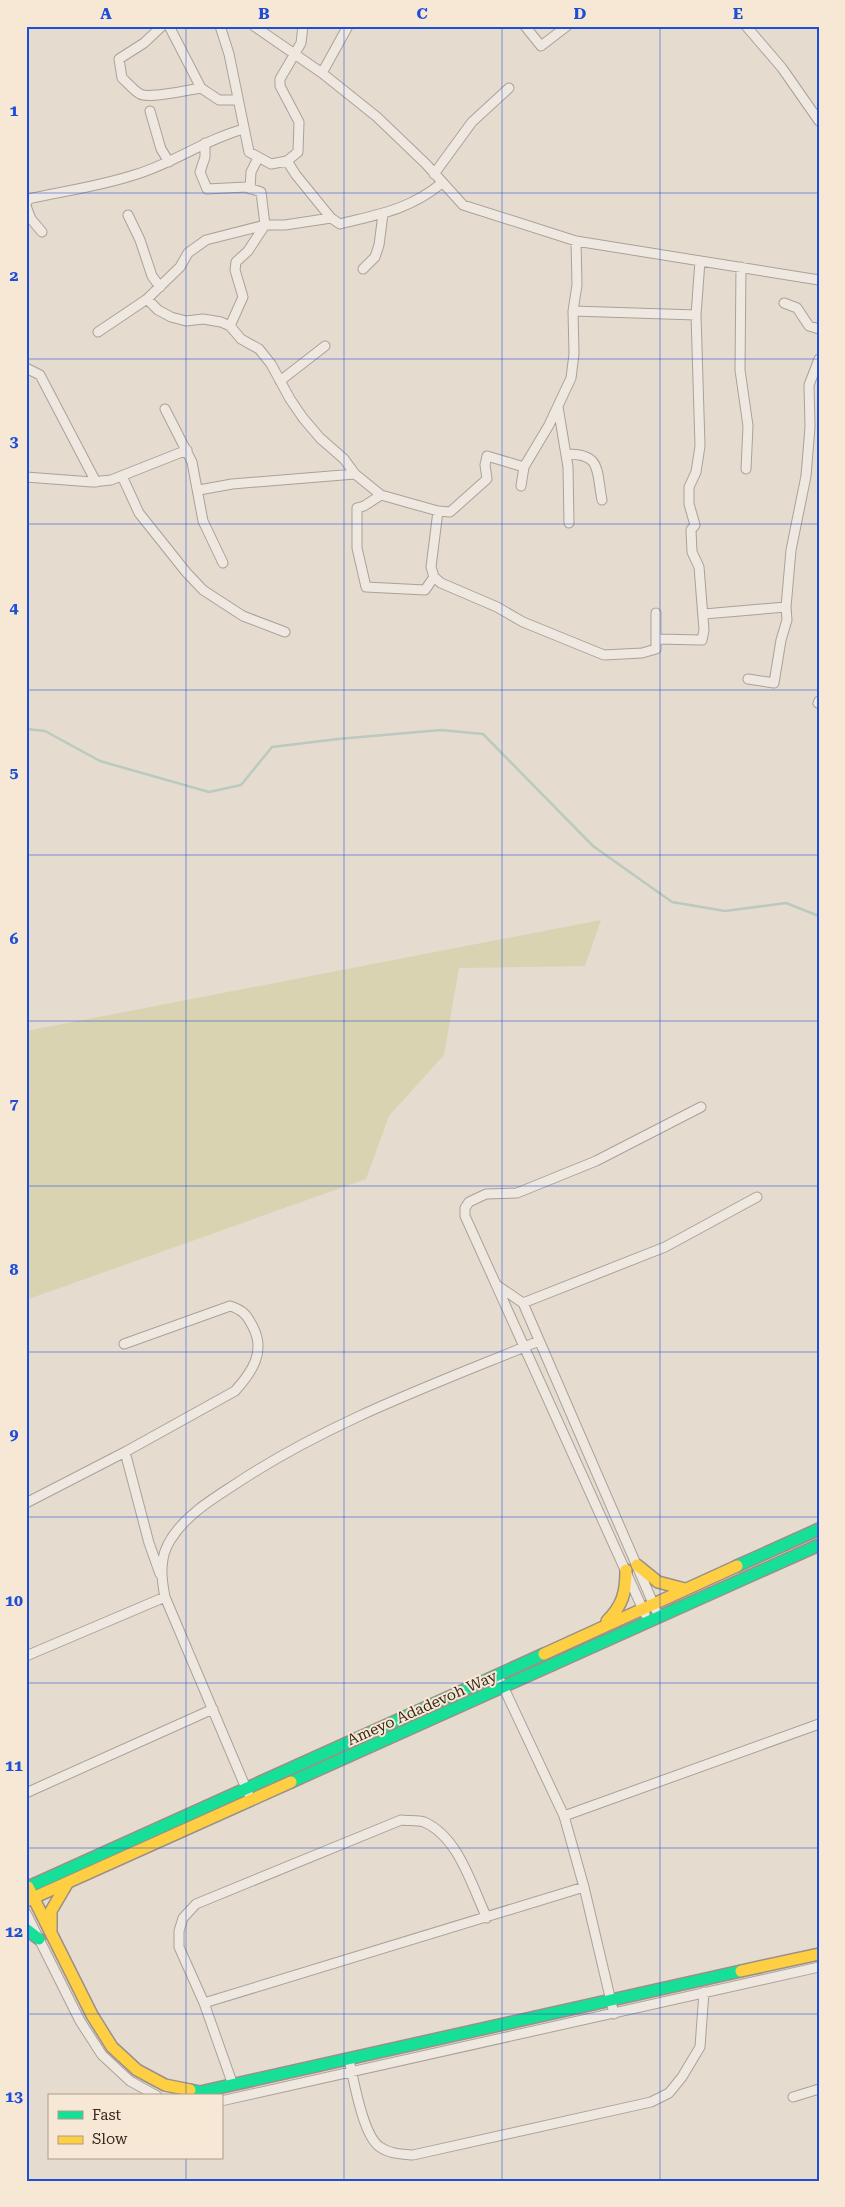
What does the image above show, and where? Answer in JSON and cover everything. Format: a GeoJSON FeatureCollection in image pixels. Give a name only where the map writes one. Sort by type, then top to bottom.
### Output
{"type":"FeatureCollection","features":[{"type":"Feature","properties":{"kind":"street"},"geometry":{"type":"LineString","coordinates":[[162,26],[144,43],[119,59],[122,78],[141,94],[154,97],[166,93],[202,88]]}},
{"type":"Feature","properties":{"kind":"street"},"geometry":{"type":"LineString","coordinates":[[169,26],[202,88],[219,100],[238,100]]}},
{"type":"Feature","properties":{"kind":"street"},"geometry":{"type":"LineString","coordinates":[[220,26],[229,54],[249,152],[271,164],[287,161],[298,152],[299,122],[280,86],[280,79],[301,42],[303,26]]}},
{"type":"Feature","properties":{"kind":"street"},"geometry":{"type":"LineString","coordinates":[[254,26],[266,29],[294,54],[322,73],[377,117],[463,205],[576,241],[819,280]]}},
{"type":"Feature","properties":{"kind":"street"},"geometry":{"type":"LineString","coordinates":[[322,73],[348,26]]}},
{"type":"Feature","properties":{"kind":"street"},"geometry":{"type":"LineString","coordinates":[[525,26],[541,46],[566,26]]}},
{"type":"Feature","properties":{"kind":"street"},"geometry":{"type":"LineString","coordinates":[[746,26],[782,68],[819,121]]}},
{"type":"Feature","properties":{"kind":"street"},"geometry":{"type":"LineString","coordinates":[[434,174],[468,127],[509,88]]}},
{"type":"Feature","properties":{"kind":"street"},"geometry":{"type":"LineString","coordinates":[[150,111],[161,149],[169,162]]}},
{"type":"Feature","properties":{"kind":"street"},"geometry":{"type":"LineString","coordinates":[[42,232],[31,219],[26,205],[28,199],[138,174],[169,162],[205,143],[244,130]]}},
{"type":"Feature","properties":{"kind":"street"},"geometry":{"type":"LineString","coordinates":[[205,143],[205,157],[200,172],[207,189],[246,187],[260,192],[265,225],[248,251],[236,262],[235,270],[243,297],[230,326]]}},
{"type":"Feature","properties":{"kind":"street"},"geometry":{"type":"LineString","coordinates":[[250,189],[251,172],[258,158]]}},
{"type":"Feature","properties":{"kind":"street"},"geometry":{"type":"LineString","coordinates":[[287,161],[331,218],[340,224],[383,214],[431,192],[442,183]]}},
{"type":"Feature","properties":{"kind":"street"},"geometry":{"type":"LineString","coordinates":[[363,269],[375,258],[383,214]]}},
{"type":"Feature","properties":{"kind":"street"},"geometry":{"type":"LineString","coordinates":[[128,215],[140,240],[152,276],[160,287]]}},
{"type":"Feature","properties":{"kind":"street"},"geometry":{"type":"LineString","coordinates":[[98,332],[147,299],[180,267],[195,246],[220,236],[265,225],[285,225],[331,218]]}},
{"type":"Feature","properties":{"kind":"street"},"geometry":{"type":"LineString","coordinates":[[521,486],[524,467],[558,407],[571,378],[574,354],[573,311],[577,285],[576,241]]}},
{"type":"Feature","properties":{"kind":"street"},"geometry":{"type":"LineString","coordinates":[[657,640],[702,640],[704,614],[699,567],[692,552],[691,530],[695,525],[690,504],[689,487],[696,472],[700,446],[696,315],[700,261]]}},
{"type":"Feature","properties":{"kind":"street"},"geometry":{"type":"LineString","coordinates":[[742,267],[740,370],[748,426],[746,469]]}},
{"type":"Feature","properties":{"kind":"street"},"geometry":{"type":"LineString","coordinates":[[147,299],[158,310],[171,317],[186,321],[203,319],[221,322],[230,326],[242,339],[259,349],[271,364],[303,418],[320,438],[344,459],[355,474],[381,495],[438,511],[450,512],[487,479],[485,465],[487,456],[524,467]]}},
{"type":"Feature","properties":{"kind":"street"},"geometry":{"type":"LineString","coordinates":[[784,304],[796,308],[809,326],[819,329]]}},
{"type":"Feature","properties":{"kind":"street"},"geometry":{"type":"LineString","coordinates":[[573,311],[696,315]]}},
{"type":"Feature","properties":{"kind":"street"},"geometry":{"type":"LineString","coordinates":[[280,381],[326,346]]}},
{"type":"Feature","properties":{"kind":"street"},"geometry":{"type":"LineString","coordinates":[[748,679],[774,683],[781,640],[787,620],[786,607],[791,550],[806,476],[810,427],[809,385],[819,358]]}},
{"type":"Feature","properties":{"kind":"street"},"geometry":{"type":"LineString","coordinates":[[26,368],[40,375],[96,482]]}},
{"type":"Feature","properties":{"kind":"street"},"geometry":{"type":"LineString","coordinates":[[558,407],[566,454],[569,523]]}},
{"type":"Feature","properties":{"kind":"street"},"geometry":{"type":"LineString","coordinates":[[166,409],[192,462],[199,490],[203,521],[224,563]]}},
{"type":"Feature","properties":{"kind":"street"},"geometry":{"type":"LineString","coordinates":[[26,477],[96,482],[111,480],[187,450]]}},
{"type":"Feature","properties":{"kind":"street"},"geometry":{"type":"LineString","coordinates":[[566,454],[580,454],[590,458],[595,464],[602,500]]}},
{"type":"Feature","properties":{"kind":"street"},"geometry":{"type":"LineString","coordinates":[[199,490],[232,484],[355,474]]}},
{"type":"Feature","properties":{"kind":"street"},"geometry":{"type":"LineString","coordinates":[[122,476],[139,513],[186,572],[203,590],[243,616],[285,632]]}},
{"type":"Feature","properties":{"kind":"street"},"geometry":{"type":"LineString","coordinates":[[381,495],[364,506],[357,508],[357,548],[366,587],[425,590],[434,578]]}},
{"type":"Feature","properties":{"kind":"street"},"geometry":{"type":"LineString","coordinates":[[438,511],[431,568],[434,578],[440,583],[497,607],[523,622],[604,655],[642,653],[656,649],[656,613]]}},
{"type":"Feature","properties":{"kind":"street"},"geometry":{"type":"LineString","coordinates":[[704,614],[786,607]]}},
{"type":"Feature","properties":{"kind":"street"},"geometry":{"type":"LineString","coordinates":[[654,1619],[626,1570],[465,1216],[465,1208],[469,1202],[486,1194],[517,1194],[596,1161],[701,1107]]}},
{"type":"Feature","properties":{"kind":"street"},"geometry":{"type":"LineString","coordinates":[[523,1303],[665,1247],[756,1197]]}},
{"type":"Feature","properties":{"kind":"street"},"geometry":{"type":"LineString","coordinates":[[496,1285],[523,1303],[636,1564],[648,1606]]}},
{"type":"Feature","properties":{"kind":"street"},"geometry":{"type":"LineString","coordinates":[[26,1503],[125,1452],[235,1391],[248,1376],[259,1354],[258,1337],[246,1314],[230,1306],[124,1344]]}},
{"type":"Feature","properties":{"kind":"street"},"geometry":{"type":"LineString","coordinates":[[161,1577],[163,1556],[170,1539],[191,1515],[255,1470],[346,1421],[539,1341]]}},
{"type":"Feature","properties":{"kind":"street"},"geometry":{"type":"LineString","coordinates":[[125,1452],[165,1597],[251,1800]]}},
{"type":"Feature","properties":{"kind":"street","name":"Ameyo Adadevoh Way"},"geometry":{"type":"LineString","coordinates":[[27,1887],[819,1529]]}},
{"type":"Feature","properties":{"kind":"street","name":"Ameyo Adadevoh Way"},"geometry":{"type":"LineString","coordinates":[[30,1899],[819,1545]]}},
{"type":"Feature","properties":{"kind":"street"},"geometry":{"type":"LineString","coordinates":[[636,1564],[654,1581],[667,1586],[685,1589]]}},
{"type":"Feature","properties":{"kind":"street"},"geometry":{"type":"LineString","coordinates":[[600,1627],[619,1609],[626,1595],[626,1570]]}},
{"type":"Feature","properties":{"kind":"street"},"geometry":{"type":"LineString","coordinates":[[26,1656],[165,1597]]}},
{"type":"Feature","properties":{"kind":"street"},"geometry":{"type":"LineString","coordinates":[[497,1674],[564,1816],[584,1887],[614,2014]]}},
{"type":"Feature","properties":{"kind":"street"},"geometry":{"type":"LineString","coordinates":[[26,1793],[213,1709]]}},
{"type":"Feature","properties":{"kind":"street"},"geometry":{"type":"LineString","coordinates":[[564,1816],[819,1724]]}},
{"type":"Feature","properties":{"kind":"street"},"geometry":{"type":"LineString","coordinates":[[233,2085],[204,2003],[179,1947],[178,1931],[183,1918],[196,1904],[401,1820],[423,1822],[440,1831],[454,1847],[487,1918]]}},
{"type":"Feature","properties":{"kind":"street"},"geometry":{"type":"LineString","coordinates":[[51,1933],[51,1911],[68,1882]]}},
{"type":"Feature","properties":{"kind":"street"},"geometry":{"type":"LineString","coordinates":[[27,1887],[30,1899],[51,1933],[92,2015],[112,2047],[137,2070],[165,2085],[200,2092],[611,2002],[701,1979],[819,1954]]}},
{"type":"Feature","properties":{"kind":"street"},"geometry":{"type":"LineString","coordinates":[[204,2003],[584,1887]]}},
{"type":"Feature","properties":{"kind":"street"},"geometry":{"type":"LineString","coordinates":[[26,1913],[80,2021],[102,2056],[130,2081],[153,2094]]}},
{"type":"Feature","properties":{"kind":"street"},"geometry":{"type":"LineString","coordinates":[[26,1929],[39,1939]]}},
{"type":"Feature","properties":{"kind":"street"},"geometry":{"type":"LineString","coordinates":[[222,2101],[614,2014],[704,1992],[819,1968]]}},
{"type":"Feature","properties":{"kind":"street"},"geometry":{"type":"LineString","coordinates":[[349,2060],[369,2134],[379,2147],[394,2154],[413,2155],[651,2102],[669,2093],[682,2077],[700,2047],[704,1992]]}},
{"type":"Feature","properties":{"kind":"street"},"geometry":{"type":"LineString","coordinates":[[793,2097],[819,2089]]}},
{"type":"Feature","properties":{"kind":"shaded area"},"geometry":{"type":"Polygon","coordinates":[[[601,920],[585,966],[459,968],[444,1055],[389,1116],[366,1179],[26,1300],[26,1031],[601,920]]]}},
{"type":"Feature","properties":{"kind":"waterway"},"geometry":{"type":"LineString","coordinates":[[26,729],[45,731],[100,761],[209,792],[241,785],[272,747],[441,730],[483,734],[593,846],[672,902],[725,911],[786,903],[819,916]]}},
{"type":"Feature","properties":{"kind":"traffic: fast"},"geometry":{"type":"LineString","coordinates":[[737,1566],[819,1529]]}},
{"type":"Feature","properties":{"kind":"traffic: fast"},"geometry":{"type":"LineString","coordinates":[[291,1782],[819,1545]]}},
{"type":"Feature","properties":{"kind":"traffic: fast"},"geometry":{"type":"LineString","coordinates":[[26,1888],[544,1654]]}},
{"type":"Feature","properties":{"kind":"traffic: fast"},"geometry":{"type":"LineString","coordinates":[[26,1929],[39,1939]]}},
{"type":"Feature","properties":{"kind":"traffic: fast"},"geometry":{"type":"LineString","coordinates":[[190,2090],[200,2092],[741,1971]]}},
{"type":"Feature","properties":{"kind":"traffic: slow"},"geometry":{"type":"LineString","coordinates":[[637,1565],[658,1582],[685,1589]]}},
{"type":"Feature","properties":{"kind":"traffic: slow"},"geometry":{"type":"LineString","coordinates":[[544,1654],[737,1566]]}},
{"type":"Feature","properties":{"kind":"traffic: slow"},"geometry":{"type":"LineString","coordinates":[[607,1621],[620,1604],[625,1585],[626,1570]]}},
{"type":"Feature","properties":{"kind":"traffic: slow"},"geometry":{"type":"LineString","coordinates":[[26,1901],[291,1782]]}},
{"type":"Feature","properties":{"kind":"traffic: slow"},"geometry":{"type":"LineString","coordinates":[[51,1930],[51,1911],[68,1882]]}},
{"type":"Feature","properties":{"kind":"traffic: slow"},"geometry":{"type":"LineString","coordinates":[[28,1887],[92,2015],[112,2047],[137,2070],[165,2085],[190,2090]]}},
{"type":"Feature","properties":{"kind":"traffic: slow"},"geometry":{"type":"LineString","coordinates":[[741,1971],[819,1954]]}}]}
